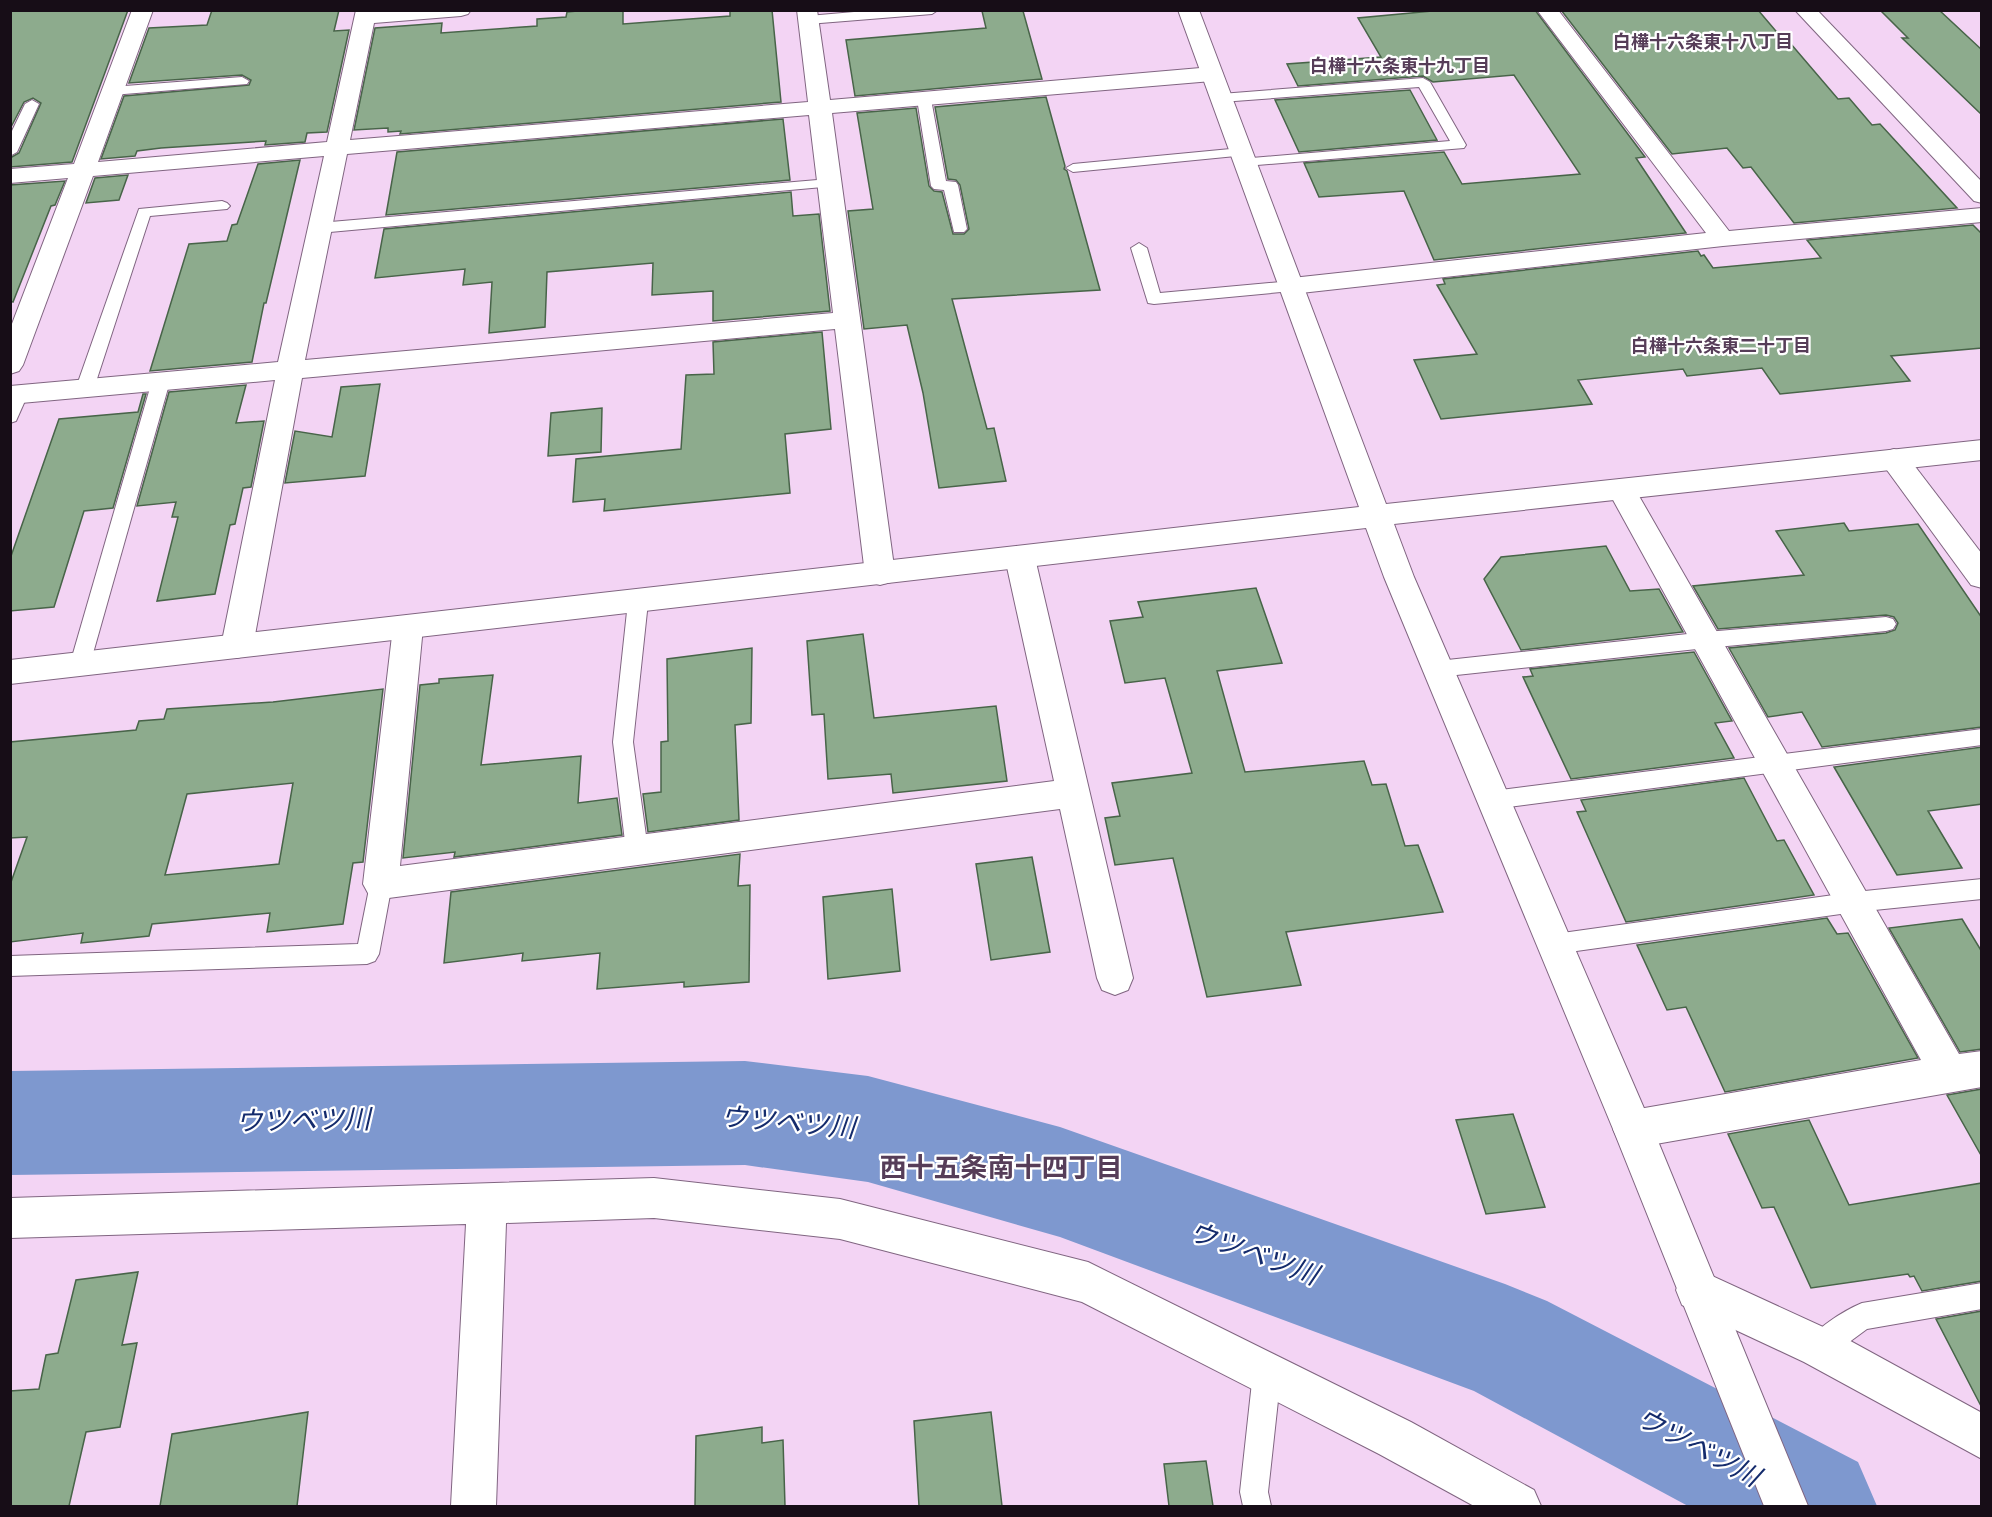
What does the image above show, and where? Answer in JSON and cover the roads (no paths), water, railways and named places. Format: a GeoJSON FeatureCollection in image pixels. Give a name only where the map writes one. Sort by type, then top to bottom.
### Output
{"type":"FeatureCollection","features":[{"type":"Feature","properties":{"kind":"street"},"geometry":{"type":"LineString","coordinates":[[10,365],[143,10]]}},
{"type":"Feature","properties":{"kind":"street"},"geometry":{"type":"LineString","coordinates":[[237,646],[335,147],[365,14],[461,10]]}},
{"type":"Feature","properties":{"kind":"street"},"geometry":{"type":"LineString","coordinates":[[1188,10],[1376,516],[1438,669],[1633,1129],[1786,1506]]}},
{"type":"Feature","properties":{"kind":"street"},"geometry":{"type":"LineString","coordinates":[[1547,10],[1723,239]]}},
{"type":"Feature","properties":{"kind":"street"},"geometry":{"type":"LineString","coordinates":[[1805,10],[1982,196]]}},
{"type":"Feature","properties":{"kind":"street"},"geometry":{"type":"LineString","coordinates":[[807,15],[845,320],[880,574]]}},
{"type":"Feature","properties":{"kind":"street"},"geometry":{"type":"LineString","coordinates":[[10,176],[924,99],[1216,86]]}},
{"type":"Feature","properties":{"kind":"street"},"geometry":{"type":"LineString","coordinates":[[1292,286],[1723,239],[1982,215]]}},
{"type":"Feature","properties":{"kind":"street"},"geometry":{"type":"LineString","coordinates":[[13,402],[85,388],[845,320]]}},
{"type":"Feature","properties":{"kind":"street"},"geometry":{"type":"LineString","coordinates":[[10,672],[1376,516],[1982,450]]}},
{"type":"Feature","properties":{"kind":"street"},"geometry":{"type":"LineString","coordinates":[[1894,459],[1982,577]]}},
{"type":"Feature","properties":{"kind":"street"},"geometry":{"type":"LineString","coordinates":[[1621,489],[1855,902],[1965,1071],[1633,1129]]}},
{"type":"Feature","properties":{"kind":"street"},"geometry":{"type":"LineString","coordinates":[[1020,558],[1115,978]]}},
{"type":"Feature","properties":{"kind":"street"},"geometry":{"type":"LineString","coordinates":[[408,627],[381,884],[1073,793]]}},
{"type":"Feature","properties":{"kind":"street"},"geometry":{"type":"LineString","coordinates":[[10,1218],[654,1198],[840,1219],[1088,1283],[1395,1438],[1518,1506]]}},
{"type":"Feature","properties":{"kind":"street"},"geometry":{"type":"LineString","coordinates":[[473,1506],[487,1203]]}},
{"type":"Feature","properties":{"kind":"street"},"geometry":{"type":"LineString","coordinates":[[1697,1290],[1820,1347],[1982,1437]]}},
{"type":"Feature","properties":{"kind":"lane"},"geometry":{"type":"LineString","coordinates":[[807,15],[932,10]]}},
{"type":"Feature","properties":{"kind":"lane"},"geometry":{"type":"LineString","coordinates":[[112,91],[242,81]]}},
{"type":"Feature","properties":{"kind":"lane"},"geometry":{"type":"LineString","coordinates":[[1073,168],[1459,145],[1423,82],[1216,86]]}},
{"type":"Feature","properties":{"kind":"lane"},"geometry":{"type":"LineString","coordinates":[[924,99],[939,186],[951,185],[959,229]]}},
{"type":"Feature","properties":{"kind":"lane"},"geometry":{"type":"LineString","coordinates":[[10,152],[32,104]]}},
{"type":"Feature","properties":{"kind":"lane"},"geometry":{"type":"LineString","coordinates":[[319,228],[829,183]]}},
{"type":"Feature","properties":{"kind":"lane"},"geometry":{"type":"LineString","coordinates":[[85,388],[144,212],[222,206]]}},
{"type":"Feature","properties":{"kind":"lane"},"geometry":{"type":"LineString","coordinates":[[1139,248],[1154,299],[1292,286]]}},
{"type":"Feature","properties":{"kind":"lane"},"geometry":{"type":"LineString","coordinates":[[80,664],[161,381]]}},
{"type":"Feature","properties":{"kind":"lane"},"geometry":{"type":"LineString","coordinates":[[637,850],[623,742],[638,602]]}},
{"type":"Feature","properties":{"kind":"lane"},"geometry":{"type":"LineString","coordinates":[[1438,669],[1706,640],[1886,624]]}},
{"type":"Feature","properties":{"kind":"lane"},"geometry":{"type":"LineString","coordinates":[[1493,800],[1982,737]]}},
{"type":"Feature","properties":{"kind":"lane"},"geometry":{"type":"LineString","coordinates":[[10,966],[367,954],[381,884]]}},
{"type":"Feature","properties":{"kind":"lane"},"geometry":{"type":"LineString","coordinates":[[1555,944],[1855,902],[1982,889]]}},
{"type":"Feature","properties":{"kind":"lane"},"geometry":{"type":"LineString","coordinates":[[1820,1347],[1862,1316],[1982,1296]]}},
{"type":"Feature","properties":{"kind":"lane"},"geometry":{"type":"LineString","coordinates":[[1257,1506],[1254,1492],[1267,1373]]}},
{"type":"Feature","properties":{"kind":"waterway","name":"ウツベツ川"},"geometry":{"type":"LineString","coordinates":[[10,1123],[745,1113],[868,1129],[1060,1182],[1505,1343],[1814,1506]]}},
{"type":"Feature","properties":{"kind":"district","name":"白樺十六条東十八丁目"},"geometry":{"type":"Point","coordinates":[1703,41]}},
{"type":"Feature","properties":{"kind":"district","name":"白樺十六条東十九丁目"},"geometry":{"type":"Point","coordinates":[1400,65]}},
{"type":"Feature","properties":{"kind":"district","name":"白樺十六条東二十丁目"},"geometry":{"type":"Point","coordinates":[1721,345]}},
{"type":"Feature","properties":{"kind":"district","name":"西十五条南十四丁目"},"geometry":{"type":"Point","coordinates":[1001,1166]}}]}
